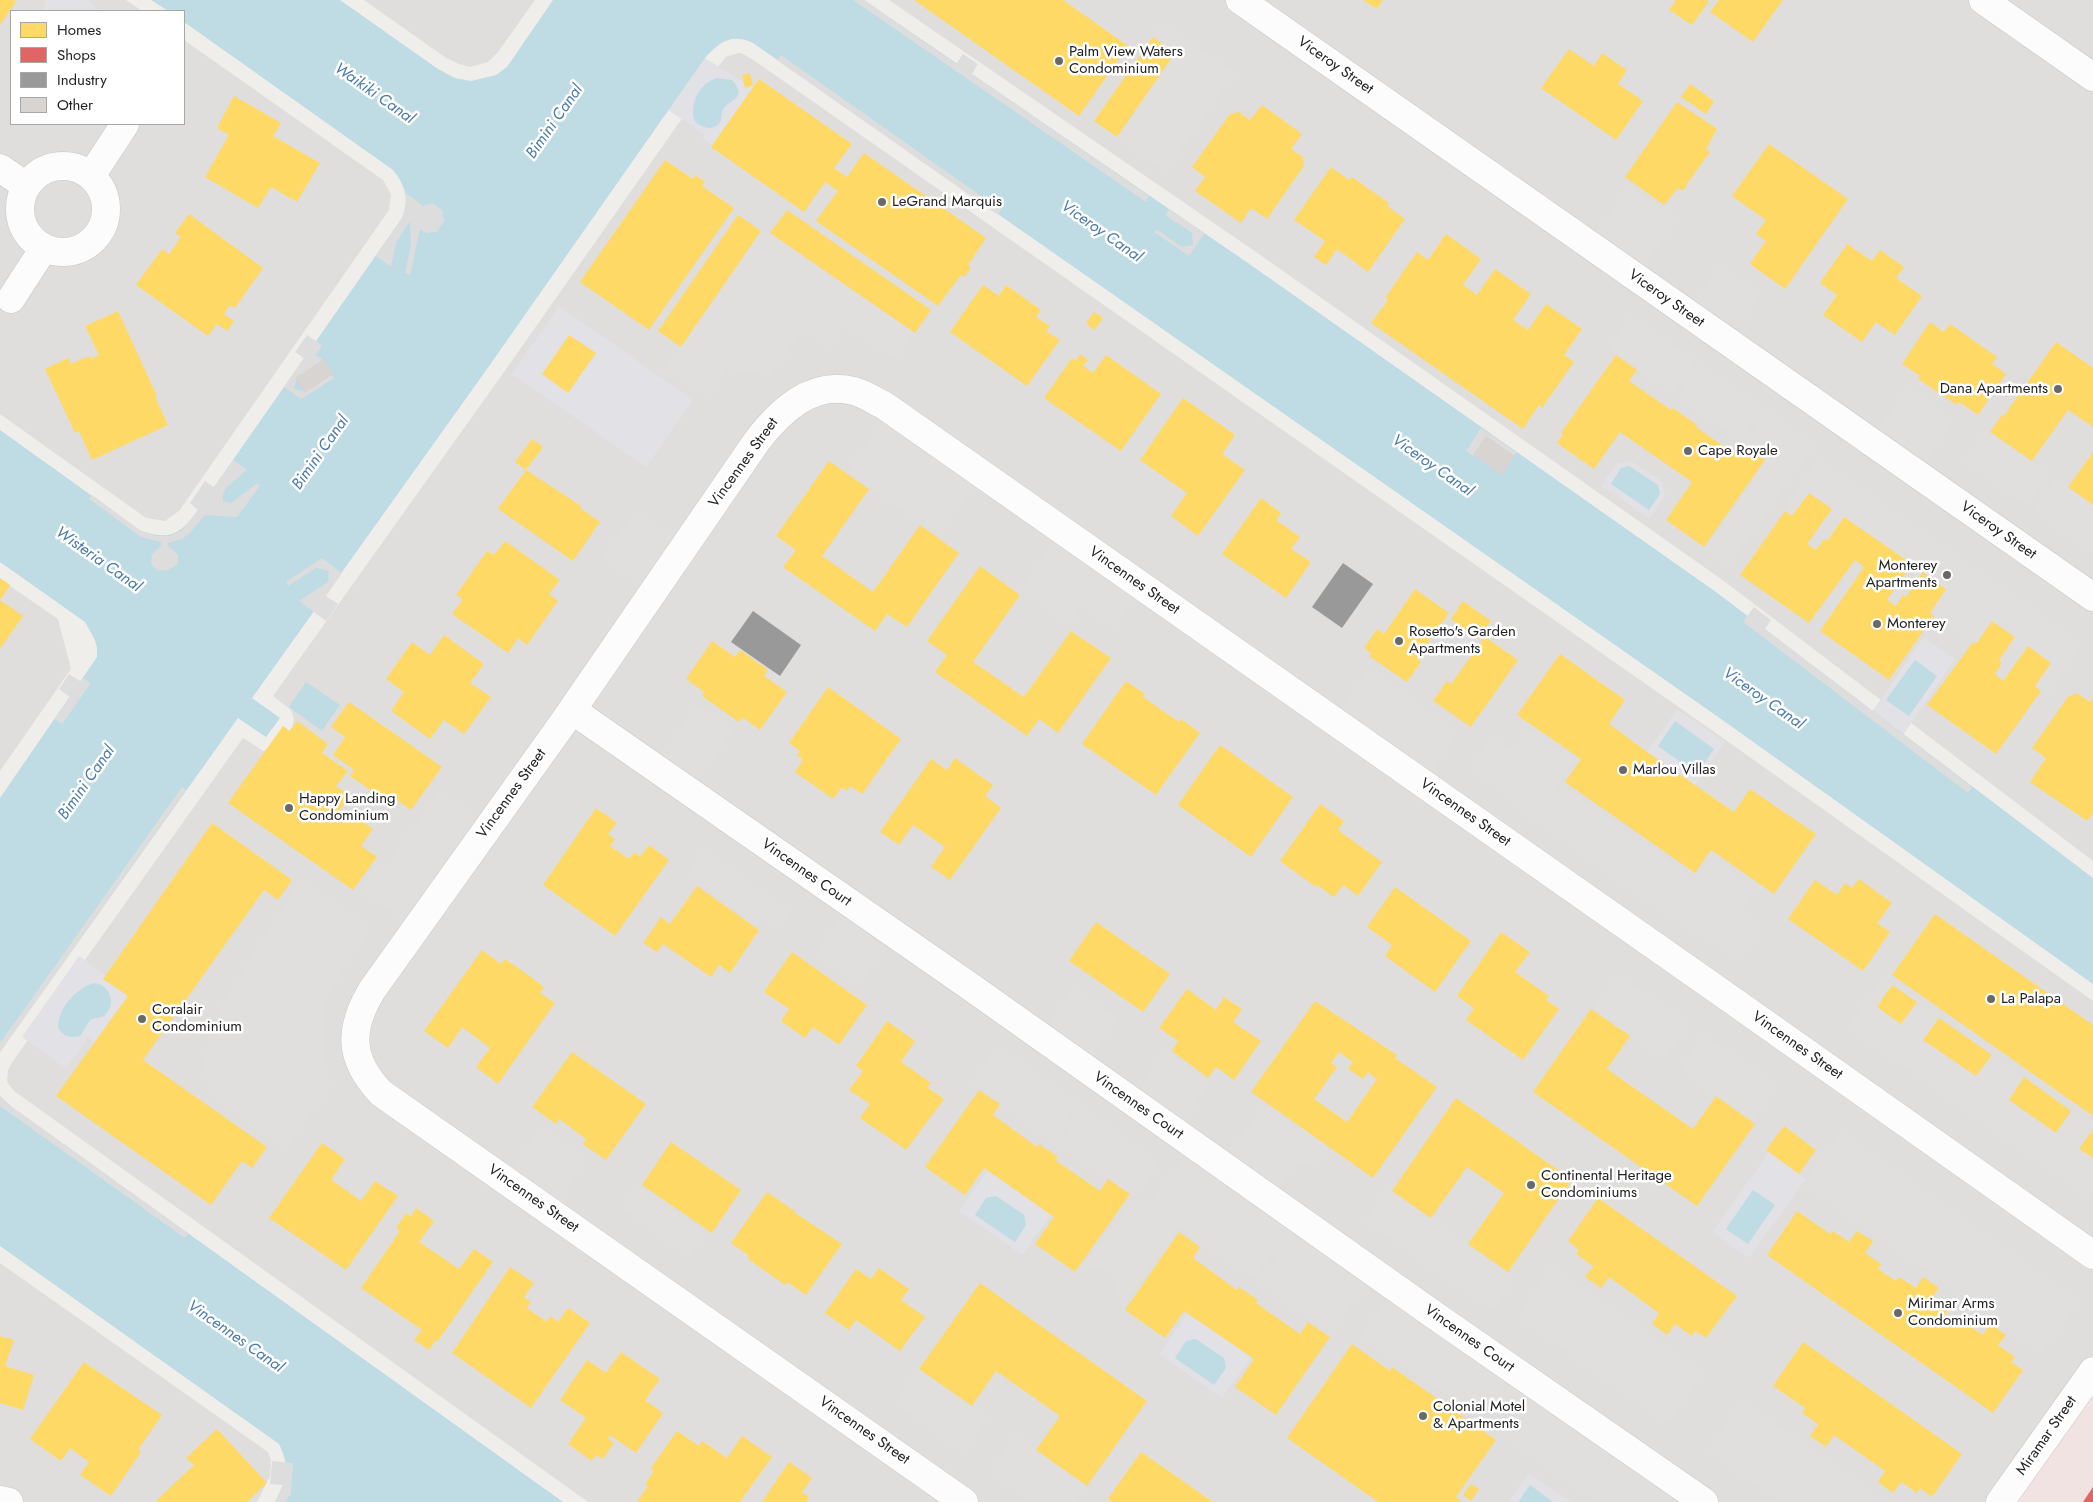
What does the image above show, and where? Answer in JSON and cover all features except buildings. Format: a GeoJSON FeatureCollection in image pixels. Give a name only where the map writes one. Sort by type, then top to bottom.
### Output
{"type":"FeatureCollection","features":[{"type":"Feature","properties":{"kind":"street","name":"Viceroy Street"},"geometry":{"type":"LineString","coordinates":[[1240,0],[2093,597]]}},
{"type":"Feature","properties":{"kind":"street"},"geometry":{"type":"LineString","coordinates":[[1983,0],[2093,77]]}},
{"type":"Feature","properties":{"kind":"street"},"geometry":{"type":"LineString","coordinates":[[91,176],[124,125]]}},
{"type":"Feature","properties":{"kind":"street"},"geometry":{"type":"LineString","coordinates":[[66,166],[80,169],[91,176],[100,186],[105,199],[106,213],[103,226],[81,248],[63,253],[54,252],[36,244],[26,230],[20,200],[26,186],[40,172],[53,167],[66,166]]}},
{"type":"Feature","properties":{"kind":"street"},"geometry":{"type":"LineString","coordinates":[[0,168],[26,186]]}},
{"type":"Feature","properties":{"kind":"street"},"geometry":{"type":"LineString","coordinates":[[11,299],[44,248]]}},
{"type":"Feature","properties":{"kind":"street","name":"Vincennes Street"},"geometry":{"type":"LineString","coordinates":[[964,1502],[381,1093],[362,1070],[354,1042],[361,1008],[372,990],[572,710],[770,424],[792,404],[812,394],[833,389],[856,391],[885,406],[2093,1255]]}},
{"type":"Feature","properties":{"kind":"street","name":"Vincennes Court"},"geometry":{"type":"LineString","coordinates":[[572,710],[1704,1502]]}},
{"type":"Feature","properties":{"kind":"street","name":"Miramar Street"},"geometry":{"type":"LineString","coordinates":[[2000,1502],[2093,1371]]}},
{"type":"Feature","properties":{"kind":"street"},"geometry":{"type":"LineString","coordinates":[[0,1500],[9,1502]]}},
{"type":"Feature","properties":{"kind":"shaded area"},"geometry":{"type":"Polygon","coordinates":[[[0,0],[126,0],[141,10],[10,10],[10,125],[185,125],[185,41],[383,180],[391,194],[389,210],[179,511],[165,521],[146,518],[0,414],[0,0]]]}},
{"type":"Feature","properties":{"kind":"shaded area"},"geometry":{"type":"Polygon","coordinates":[[[46,0],[89,0],[99,10],[48,10],[44,9],[46,0]]]}},
{"type":"Feature","properties":{"kind":"shaded area"},"geometry":{"type":"Polygon","coordinates":[[[364,0],[535,0],[498,52],[488,62],[470,67],[446,58],[364,0]]]}},
{"type":"Feature","properties":{"kind":"shaded area"},"geometry":{"type":"Polygon","coordinates":[[[889,0],[2093,0],[2093,861],[1724,581],[1256,252],[889,0]]]}},
{"type":"Feature","properties":{"kind":"shaded area","name":"Palm View Waters Condominium"},"geometry":{"type":"Polygon","coordinates":[[[1163,22],[1235,73],[1166,171],[1094,121],[1163,22]]]}},
{"type":"Feature","properties":{"kind":"shaded area"},"geometry":{"type":"Polygon","coordinates":[[[738,53],[755,61],[1713,731],[2093,1001],[2093,1368],[1998,1502],[588,1502],[14,1091],[7,1082],[8,1070],[13,1061],[243,738],[263,751],[272,751],[279,746],[292,727],[294,719],[291,710],[273,696],[721,63],[726,57],[738,53]]]}},
{"type":"Feature","properties":{"kind":"shaded area"},"geometry":{"type":"Polygon","coordinates":[[[705,58],[743,82],[745,88],[754,86],[712,145],[702,137],[704,134],[668,110],[705,58]]]}},
{"type":"Feature","properties":{"kind":"shaded area"},"geometry":{"type":"Polygon","coordinates":[[[1628,187],[1676,221],[1640,272],[1592,238],[1628,187]]]}},
{"type":"Feature","properties":{"kind":"shaded area"},"geometry":{"type":"Polygon","coordinates":[[[787,210],[931,310],[896,359],[845,324],[829,347],[803,329],[771,375],[727,369],[708,396],[666,367],[680,347],[658,331],[738,215],[768,236],[787,210]]]}},
{"type":"Feature","properties":{"kind":"shaded area"},"geometry":{"type":"Polygon","coordinates":[[[1718,267],[1760,296],[1731,337],[1690,308],[1718,267]]]}},
{"type":"Feature","properties":{"kind":"shaded area"},"geometry":{"type":"Polygon","coordinates":[[[559,306],[693,400],[646,467],[512,374],[559,306]]]}},
{"type":"Feature","properties":{"kind":"shaded area"},"geometry":{"type":"Polygon","coordinates":[[[1630,316],[1695,361],[1673,393],[1608,347],[1630,316]]]}},
{"type":"Feature","properties":{"kind":"shaded area","name":"Cape Royale"},"geometry":{"type":"Polygon","coordinates":[[[1700,365],[1762,408],[1740,440],[1678,397],[1700,365]]]}},
{"type":"Feature","properties":{"kind":"shaded area"},"geometry":{"type":"Polygon","coordinates":[[[1907,388],[1954,421],[1921,468],[1874,436],[1907,388]]]}},
{"type":"Feature","properties":{"kind":"shaded area","name":"Cape Royale"},"geometry":{"type":"Polygon","coordinates":[[[1767,412],[1814,445],[1729,566],[1704,549],[1767,460],[1745,444],[1767,412]]]}},
{"type":"Feature","properties":{"kind":"shaded area"},"geometry":{"type":"Polygon","coordinates":[[[886,417],[977,481],[940,533],[919,518],[916,520],[847,472],[886,417]]]}},
{"type":"Feature","properties":{"kind":"shaded area","name":"Dana Apartments"},"geometry":{"type":"Polygon","coordinates":[[[1985,430],[2049,474],[2027,505],[1964,461],[1985,430]]]}},
{"type":"Feature","properties":{"kind":"shaded area","name":"Monterey Apartments"},"geometry":{"type":"Polygon","coordinates":[[[1817,460],[2082,645],[2048,694],[2011,668],[2022,650],[2012,643],[2000,660],[1907,594],[1918,578],[1908,572],[1897,587],[1827,538],[1839,521],[1829,515],[1818,532],[1783,508],[1817,460]]]}},
{"type":"Feature","properties":{"kind":"shaded area"},"geometry":{"type":"Polygon","coordinates":[[[1631,461],[1662,481],[1665,496],[1650,519],[1601,486],[1616,464],[1631,461]]]}},
{"type":"Feature","properties":{"kind":"shaded area"},"geometry":{"type":"Polygon","coordinates":[[[2055,479],[2093,505],[2093,552],[2034,510],[2055,479]]]}},
{"type":"Feature","properties":{"kind":"shaded area"},"geometry":{"type":"Polygon","coordinates":[[[635,511],[680,542],[648,588],[603,557],[635,511]]]}},
{"type":"Feature","properties":{"kind":"shaded area"},"geometry":{"type":"Polygon","coordinates":[[[1057,537],[1138,594],[1114,628],[1082,606],[1070,624],[1021,589],[1057,537]]]}},
{"type":"Feature","properties":{"kind":"shaded area"},"geometry":{"type":"Polygon","coordinates":[[[0,579],[58,619],[71,669],[0,771],[0,579]]]}},
{"type":"Feature","properties":{"kind":"shaded area"},"geometry":{"type":"Polygon","coordinates":[[[1924,637],[1955,659],[1903,735],[1872,712],[1924,637]]]}},
{"type":"Feature","properties":{"kind":"shaded area","name":"Rosetto's Garden Apartments"},"geometry":{"type":"Polygon","coordinates":[[[1368,670],[1458,733],[1427,778],[1336,715],[1368,670]]]}},
{"type":"Feature","properties":{"kind":"shaded area"},"geometry":{"type":"Polygon","coordinates":[[[697,705],[733,730],[695,786],[658,759],[697,705]]]}},
{"type":"Feature","properties":{"kind":"shaded area"},"geometry":{"type":"Polygon","coordinates":[[[1677,709],[1725,742],[1695,785],[1647,752],[1677,709]]]}},
{"type":"Feature","properties":{"kind":"shaded area"},"geometry":{"type":"Polygon","coordinates":[[[1528,729],[1574,761],[1554,790],[1559,793],[1564,787],[1690,875],[1686,881],[1691,885],[1711,858],[1756,891],[1741,912],[1762,927],[1739,959],[1713,940],[1686,927],[1517,807],[1499,789],[1470,767],[1492,736],[1513,750],[1528,729]]]}},
{"type":"Feature","properties":{"kind":"shaded area"},"geometry":{"type":"Polygon","coordinates":[[[439,792],[481,823],[409,924],[359,888],[377,864],[391,873],[395,866],[389,861],[439,792]]]}},
{"type":"Feature","properties":{"kind":"shaded area"},"geometry":{"type":"Polygon","coordinates":[[[703,851],[790,913],[778,930],[762,918],[758,925],[686,874],[703,851]]]}},
{"type":"Feature","properties":{"kind":"shaded area"},"geometry":{"type":"Polygon","coordinates":[[[301,879],[371,930],[345,966],[328,996],[323,1020],[322,1044],[330,1087],[286,1147],[218,1097],[206,1079],[205,1055],[211,1030],[222,1004],[301,879]]]}},
{"type":"Feature","properties":{"kind":"shaded area"},"geometry":{"type":"Polygon","coordinates":[[[845,909],[890,941],[859,984],[815,953],[845,909]]]}},
{"type":"Feature","properties":{"kind":"shaded area"},"geometry":{"type":"Polygon","coordinates":[[[79,956],[106,975],[103,979],[128,996],[95,1042],[88,1037],[66,1069],[22,1037],[79,956]]]}},
{"type":"Feature","properties":{"kind":"shaded area"},"geometry":{"type":"Polygon","coordinates":[[[1618,974],[1689,1025],[1665,1059],[1593,1008],[1618,974]]]}},
{"type":"Feature","properties":{"kind":"shaded area"},"geometry":{"type":"Polygon","coordinates":[[[1881,979],[2093,1128],[2093,1199],[1848,1026],[1881,979]]]}},
{"type":"Feature","properties":{"kind":"shaded area"},"geometry":{"type":"Polygon","coordinates":[[[1074,987],[1118,1019],[1089,1059],[1045,1027],[1074,987]]]}},
{"type":"Feature","properties":{"kind":"shaded area"},"geometry":{"type":"Polygon","coordinates":[[[1703,1034],[1778,1086],[1754,1121],[1680,1069],[1703,1034]]]}},
{"type":"Feature","properties":{"kind":"shaded area"},"geometry":{"type":"Polygon","coordinates":[[[997,1047],[1077,1104],[1051,1140],[972,1083],[997,1047]]]}},
{"type":"Feature","properties":{"kind":"shaded area"},"geometry":{"type":"Polygon","coordinates":[[[1165,1051],[1210,1083],[1180,1126],[1135,1094],[1165,1051]]]}},
{"type":"Feature","properties":{"kind":"shaded area"},"geometry":{"type":"Polygon","coordinates":[[[1315,1103],[1344,1123],[1317,1161],[1294,1166],[1275,1193],[1226,1158],[1264,1105],[1297,1129],[1315,1103]]]}},
{"type":"Feature","properties":{"kind":"shaded area"},"geometry":{"type":"Polygon","coordinates":[[[1082,1109],[1159,1163],[1135,1198],[1058,1144],[1082,1109]]]}},
{"type":"Feature","properties":{"kind":"shaded area"},"geometry":{"type":"Polygon","coordinates":[[[540,1128],[586,1161],[555,1206],[508,1173],[540,1128]]]}},
{"type":"Feature","properties":{"kind":"shaded area"},"geometry":{"type":"Polygon","coordinates":[[[1840,1132],[2078,1302],[2042,1353],[1804,1182],[1840,1132]]]}},
{"type":"Feature","properties":{"kind":"shaded area"},"geometry":{"type":"Polygon","coordinates":[[[1188,1150],[1370,1279],[1332,1333],[1260,1282],[1283,1249],[1278,1246],[1254,1279],[1180,1227],[1122,1308],[1113,1275],[1105,1269],[1084,1266],[1131,1200],[1152,1202],[1188,1150]]]}},
{"type":"Feature","properties":{"kind":"shaded area"},"geometry":{"type":"Polygon","coordinates":[[[1769,1152],[1806,1179],[1749,1258],[1712,1232],[1769,1152]]]}},
{"type":"Feature","properties":{"kind":"shaded area"},"geometry":{"type":"Polygon","coordinates":[[[988,1170],[1051,1214],[1022,1255],[959,1211],[988,1170]]]}},
{"type":"Feature","properties":{"kind":"shaded area"},"geometry":{"type":"Polygon","coordinates":[[[638,1186],[706,1233],[690,1256],[622,1208],[638,1186]]]}},
{"type":"Feature","properties":{"kind":"shaded area"},"geometry":{"type":"Polygon","coordinates":[[[1387,1189],[1515,1279],[1493,1310],[1365,1221],[1387,1189]]]}},
{"type":"Feature","properties":{"kind":"shaded area"},"geometry":{"type":"Polygon","coordinates":[[[0,1263],[268,1452],[271,1460],[270,1476],[257,1502],[0,1502],[0,1263]]]}},
{"type":"Feature","properties":{"kind":"shaded area"},"geometry":{"type":"Polygon","coordinates":[[[1551,1268],[1703,1374],[1669,1423],[1517,1316],[1551,1268]]]}},
{"type":"Feature","properties":{"kind":"shaded area","name":"Colonial Motel & Apartments"},"geometry":{"type":"Polygon","coordinates":[[[1390,1292],[1689,1502],[1598,1502],[1360,1335],[1390,1292]]]}},
{"type":"Feature","properties":{"kind":"shaded area"},"geometry":{"type":"Polygon","coordinates":[[[1188,1313],[1251,1357],[1222,1398],[1159,1354],[1188,1313]]]}},
{"type":"Feature","properties":{"kind":"shaded area"},"geometry":{"type":"Polygon","coordinates":[[[2093,1368],[2093,1502],[1998,1502],[2093,1368]]]}},
{"type":"Feature","properties":{"kind":"shaded area"},"geometry":{"type":"Polygon","coordinates":[[[919,1369],[989,1418],[964,1452],[895,1403],[919,1369]]]}},
{"type":"Feature","properties":{"kind":"shaded area"},"geometry":{"type":"Polygon","coordinates":[[[1742,1401],[1884,1502],[1781,1502],[1708,1450],[1742,1401]]]}},
{"type":"Feature","properties":{"kind":"shaded area"},"geometry":{"type":"Polygon","coordinates":[[[1015,1435],[1087,1486],[1076,1502],[1035,1502],[990,1471],[1015,1435]]]}},
{"type":"Feature","properties":{"kind":"shaded area"},"geometry":{"type":"Polygon","coordinates":[[[1529,1473],[1571,1502],[1508,1502],[1529,1473]]]}},
{"type":"Feature","properties":{"kind":"water"},"geometry":{"type":"Polygon","coordinates":[[[151,0],[340,0],[438,69],[455,78],[471,81],[496,75],[507,67],[553,0],[864,0],[1248,263],[1716,592],[2093,878],[2093,984],[1721,719],[753,43],[732,39],[715,48],[705,58],[487,369],[252,698],[280,718],[266,737],[238,718],[0,1052],[0,798],[97,657],[97,648],[95,640],[85,622],[0,562],[0,430],[141,531],[156,535],[174,533],[191,520],[402,218],[406,205],[405,192],[401,181],[393,170],[185,23],[185,10],[166,10],[151,0]]]}},
{"type":"Feature","properties":{"kind":"water"},"geometry":{"type":"Polygon","coordinates":[[[717,78],[732,80],[737,86],[738,94],[724,108],[719,124],[708,128],[694,120],[693,107],[697,94],[701,89],[717,78]]]}},
{"type":"Feature","properties":{"kind":"water"},"geometry":{"type":"Polygon","coordinates":[[[1629,466],[1658,485],[1660,494],[1649,510],[1611,484],[1621,468],[1629,466]]]}},
{"type":"Feature","properties":{"kind":"water"},"geometry":{"type":"Polygon","coordinates":[[[1915,660],[1937,676],[1909,716],[1886,700],[1915,660]]]}},
{"type":"Feature","properties":{"kind":"water"},"geometry":{"type":"Polygon","coordinates":[[[306,682],[340,705],[322,731],[289,707],[306,682]]]}},
{"type":"Feature","properties":{"kind":"water"},"geometry":{"type":"Polygon","coordinates":[[[1675,721],[1714,749],[1697,774],[1658,746],[1675,721]]]}},
{"type":"Feature","properties":{"kind":"water"},"geometry":{"type":"Polygon","coordinates":[[[93,983],[104,987],[110,995],[111,1005],[109,1010],[105,1015],[90,1020],[80,1036],[67,1036],[61,1032],[58,1026],[65,1005],[80,990],[93,983]]]}},
{"type":"Feature","properties":{"kind":"water","name":"Vincennes Canal"},"geometry":{"type":"Polygon","coordinates":[[[0,1096],[12,1107],[563,1502],[275,1502],[282,1487],[285,1473],[285,1459],[279,1444],[0,1246],[0,1096]]]}},
{"type":"Feature","properties":{"kind":"water"},"geometry":{"type":"Polygon","coordinates":[[[1753,1190],[1775,1205],[1748,1244],[1726,1229],[1753,1190]]]}},
{"type":"Feature","properties":{"kind":"water"},"geometry":{"type":"Polygon","coordinates":[[[996,1196],[1024,1215],[1026,1225],[1015,1242],[975,1215],[986,1198],[996,1196]]]}},
{"type":"Feature","properties":{"kind":"water"},"geometry":{"type":"Polygon","coordinates":[[[1196,1339],[1224,1358],[1226,1368],[1214,1385],[1175,1358],[1186,1341],[1196,1339]]]}},
{"type":"Feature","properties":{"kind":"water"},"geometry":{"type":"Polygon","coordinates":[[[1530,1485],[1553,1502],[1518,1502],[1530,1485]]]}},
{"type":"Feature","properties":{"kind":"pier"},"geometry":{"type":"Polygon","coordinates":[[[853,0],[864,0],[956,64],[963,54],[978,64],[972,74],[1149,196],[1146,202],[853,0]]]}},
{"type":"Feature","properties":{"kind":"pier"},"geometry":{"type":"Polygon","coordinates":[[[781,55],[1001,210],[998,215],[777,60],[781,55]]]}},
{"type":"Feature","properties":{"kind":"pier"},"geometry":{"type":"Polygon","coordinates":[[[406,193],[423,206],[432,203],[442,210],[444,221],[437,232],[426,233],[420,229],[410,275],[405,273],[411,244],[410,221],[396,243],[391,267],[376,256],[402,218],[406,205],[406,193]]]}},
{"type":"Feature","properties":{"kind":"pier"},"geometry":{"type":"Polygon","coordinates":[[[1169,209],[1205,233],[1189,256],[1154,232],[1156,229],[1182,247],[1193,245],[1192,233],[1165,215],[1169,209]]]}},
{"type":"Feature","properties":{"kind":"pier"},"geometry":{"type":"Polygon","coordinates":[[[307,335],[322,345],[316,355],[324,361],[296,380],[294,389],[304,391],[330,373],[334,378],[301,399],[284,387],[304,358],[295,352],[307,335]]]}},
{"type":"Feature","properties":{"kind":"pier"},"geometry":{"type":"Polygon","coordinates":[[[1481,428],[1516,452],[1513,457],[1486,439],[1473,456],[1466,451],[1481,428]]]}},
{"type":"Feature","properties":{"kind":"pier"},"geometry":{"type":"Polygon","coordinates":[[[233,460],[247,470],[226,488],[223,494],[223,501],[231,503],[257,483],[260,486],[237,517],[205,515],[189,534],[182,539],[168,543],[168,546],[178,555],[178,564],[168,570],[158,571],[151,564],[152,554],[161,546],[161,542],[141,537],[89,499],[92,495],[141,531],[156,536],[170,536],[182,530],[198,510],[190,503],[205,481],[214,487],[233,460]]]}},
{"type":"Feature","properties":{"kind":"pier"},"geometry":{"type":"Polygon","coordinates":[[[322,558],[342,573],[326,596],[338,604],[326,621],[299,601],[328,582],[329,571],[316,568],[288,586],[286,582],[322,558]]]}},
{"type":"Feature","properties":{"kind":"pier"},"geometry":{"type":"Polygon","coordinates":[[[1754,607],[1771,620],[1765,629],[1972,787],[1968,793],[1743,622],[1754,607]]]}},
{"type":"Feature","properties":{"kind":"pier"},"geometry":{"type":"Polygon","coordinates":[[[69,674],[80,681],[83,678],[91,683],[62,724],[55,719],[70,697],[59,689],[69,674]]]}},
{"type":"Feature","properties":{"kind":"pier"},"geometry":{"type":"Polygon","coordinates":[[[182,787],[186,790],[0,1052],[0,1043],[182,787]]]}},
{"type":"Feature","properties":{"kind":"pier"},"geometry":{"type":"Polygon","coordinates":[[[0,1096],[12,1107],[188,1233],[185,1238],[0,1106],[0,1096]]]}},
{"type":"Feature","properties":{"kind":"pier"},"geometry":{"type":"Polygon","coordinates":[[[272,1461],[293,1463],[291,1494],[285,1502],[275,1502],[283,1485],[270,1484],[272,1461]]]}},
{"type":"Feature","properties":{"kind":"place","name":"Palm View Waters Condominium"},"geometry":{"type":"Point","coordinates":[1059,61]}},
{"type":"Feature","properties":{"kind":"place","name":"LeGrand Marquis"},"geometry":{"type":"Point","coordinates":[882,202]}},
{"type":"Feature","properties":{"kind":"place","name":"Dana Apartments"},"geometry":{"type":"Point","coordinates":[2058,389]}},
{"type":"Feature","properties":{"kind":"place","name":"Cape Royale"},"geometry":{"type":"Point","coordinates":[1688,451]}},
{"type":"Feature","properties":{"kind":"place","name":"Monterey Apartments"},"geometry":{"type":"Point","coordinates":[1947,575]}},
{"type":"Feature","properties":{"kind":"place","name":"Monterey"},"geometry":{"type":"Point","coordinates":[1877,624]}},
{"type":"Feature","properties":{"kind":"place","name":"Rosetto's Garden Apartments"},"geometry":{"type":"Point","coordinates":[1399,641]}},
{"type":"Feature","properties":{"kind":"place","name":"Marlou Villas"},"geometry":{"type":"Point","coordinates":[1623,770]}},
{"type":"Feature","properties":{"kind":"place","name":"Happy Landing Condominium"},"geometry":{"type":"Point","coordinates":[289,808]}},
{"type":"Feature","properties":{"kind":"place","name":"La Palapa"},"geometry":{"type":"Point","coordinates":[1991,999]}},
{"type":"Feature","properties":{"kind":"place","name":"Coralair Condominium"},"geometry":{"type":"Point","coordinates":[142,1019]}},
{"type":"Feature","properties":{"kind":"place","name":"Continental Heritage Condominiums"},"geometry":{"type":"Point","coordinates":[1531,1185]}},
{"type":"Feature","properties":{"kind":"place","name":"Mirimar Arms Condominium"},"geometry":{"type":"Point","coordinates":[1898,1313]}},
{"type":"Feature","properties":{"kind":"place","name":"Colonial Motel & Apartments"},"geometry":{"type":"Point","coordinates":[1423,1416]}},
{"type":"Feature","properties":{"kind":"water label","name":"Waikiki Canal"},"geometry":{"type":"Point","coordinates":[374,94]}},
{"type":"Feature","properties":{"kind":"water label","name":"Bimini Canal"},"geometry":{"type":"Point","coordinates":[555,122]}},
{"type":"Feature","properties":{"kind":"water label","name":"Viceroy Canal"},"geometry":{"type":"Point","coordinates":[1101,232]}},
{"type":"Feature","properties":{"kind":"water label","name":"Bimini Canal"},"geometry":{"type":"Point","coordinates":[321,453]}},
{"type":"Feature","properties":{"kind":"water label","name":"Viceroy Canal"},"geometry":{"type":"Point","coordinates":[1432,466]}},
{"type":"Feature","properties":{"kind":"water label","name":"Wisteria Canal"},"geometry":{"type":"Point","coordinates":[98,560]}},
{"type":"Feature","properties":{"kind":"water label","name":"Viceroy Canal"},"geometry":{"type":"Point","coordinates":[1763,699]}},
{"type":"Feature","properties":{"kind":"water label","name":"Bimini Canal"},"geometry":{"type":"Point","coordinates":[87,783]}}]}
